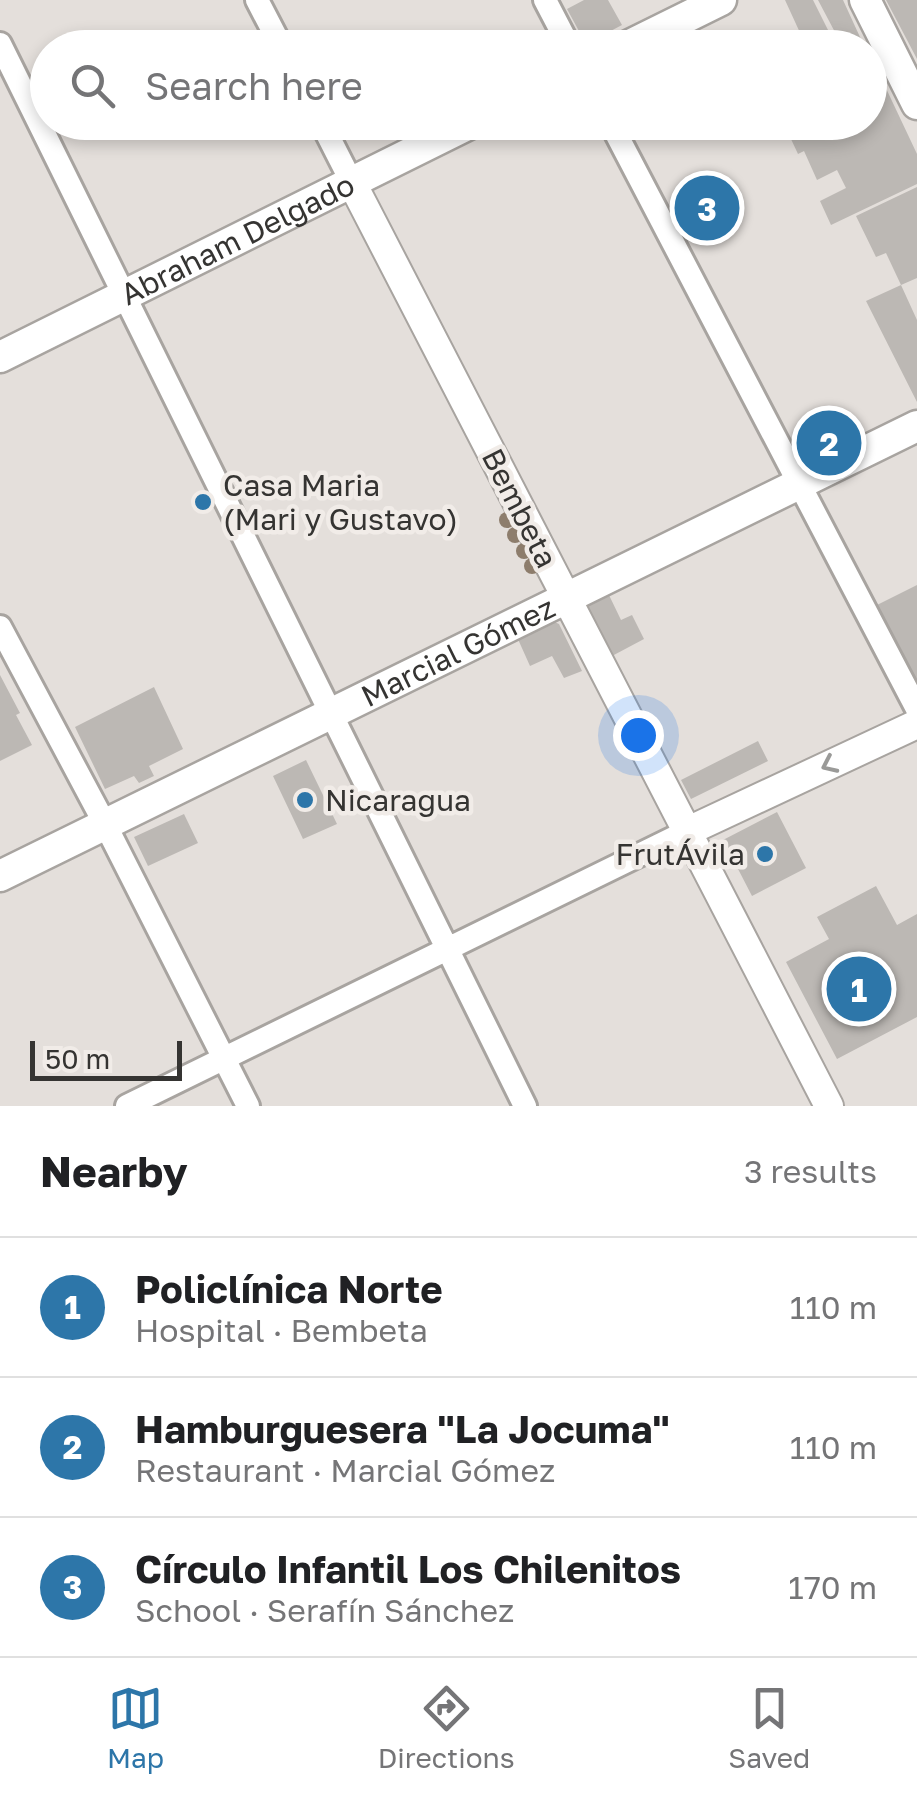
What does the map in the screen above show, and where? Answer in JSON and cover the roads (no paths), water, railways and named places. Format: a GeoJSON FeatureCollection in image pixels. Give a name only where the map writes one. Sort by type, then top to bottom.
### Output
{"type":"FeatureCollection","features":[{"type":"Feature","properties":{"kind":"main road"},"geometry":{"type":"LineString","coordinates":[[660,30],[721,0]]}},
{"type":"Feature","properties":{"kind":"main road"},"geometry":{"type":"LineString","coordinates":[[865,0],[880,30]]}},
{"type":"Feature","properties":{"kind":"main road"},"geometry":{"type":"LineString","coordinates":[[887,44],[917,104]]}},
{"type":"Feature","properties":{"kind":"main road","name":"Abraham Delgado"},"geometry":{"type":"LineString","coordinates":[[0,357],[437,140]]}},
{"type":"Feature","properties":{"kind":"main road","name":"Marcial Gómez"},"geometry":{"type":"LineString","coordinates":[[0,876],[917,426]]}},
{"type":"Feature","properties":{"kind":"street"},"geometry":{"type":"LineString","coordinates":[[257,0],[273,30]]}},
{"type":"Feature","properties":{"kind":"street"},"geometry":{"type":"LineString","coordinates":[[545,0],[561,30]]}},
{"type":"Feature","properties":{"kind":"street"},"geometry":{"type":"LineString","coordinates":[[0,44],[30,104]]}},
{"type":"Feature","properties":{"kind":"street"},"geometry":{"type":"LineString","coordinates":[[48,140],[525,1106]]}},
{"type":"Feature","properties":{"kind":"street","name":"Bembeta"},"geometry":{"type":"LineString","coordinates":[[330,140],[829,1106]]}},
{"type":"Feature","properties":{"kind":"street"},"geometry":{"type":"LineString","coordinates":[[620,140],[917,708]]}},
{"type":"Feature","properties":{"kind":"street"},"geometry":{"type":"LineString","coordinates":[[0,627],[248,1106]]}},
{"type":"Feature","properties":{"kind":"street"},"geometry":{"type":"LineString","coordinates":[[127,1106],[686,832],[917,724]]}},
{"type":"Feature","properties":{"kind":"place","name":"Círculo Infantil Los Chilenitos"},"geometry":{"type":"Point","coordinates":[707,208]}},
{"type":"Feature","properties":{"kind":"place","name":"Hamburguesera \"La Jocuma\""},"geometry":{"type":"Point","coordinates":[829,443]}},
{"type":"Feature","properties":{"kind":"place","name":"Casa Maria (Mari y Gustavo)"},"geometry":{"type":"Point","coordinates":[203,502]}},
{"type":"Feature","properties":{"kind":"place","name":"Nicaragua"},"geometry":{"type":"Point","coordinates":[305,800]}},
{"type":"Feature","properties":{"kind":"place","name":"FrutÁvila"},"geometry":{"type":"Point","coordinates":[765,854]}},
{"type":"Feature","properties":{"kind":"place","name":"Policlínica Norte"},"geometry":{"type":"Point","coordinates":[859,989]}}]}
